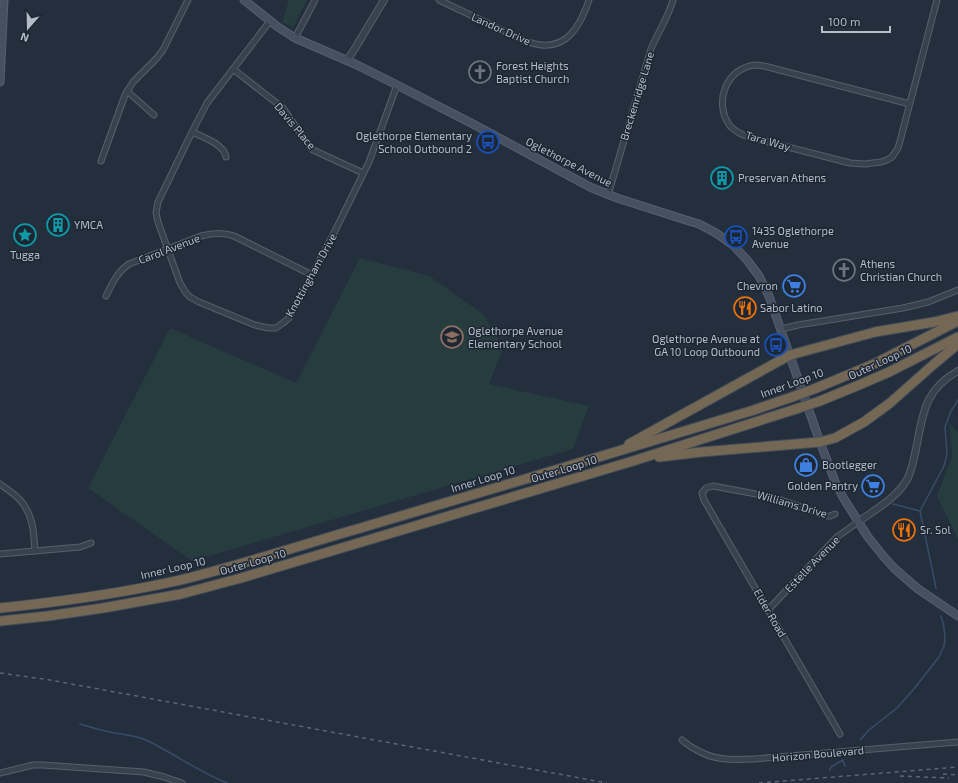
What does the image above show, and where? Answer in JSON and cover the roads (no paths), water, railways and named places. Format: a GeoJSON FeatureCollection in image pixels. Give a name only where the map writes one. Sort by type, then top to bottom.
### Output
{"type":"FeatureCollection","features":[{"type":"Feature","properties":{"kind":"highway"},"geometry":{"type":"LineString","coordinates":[[615,452],[790,355],[875,332],[934,322],[958,316]]}},
{"type":"Feature","properties":{"kind":"highway","name":"Inner Loop 10"},"geometry":{"type":"LineString","coordinates":[[0,608],[53,603],[149,587],[206,573],[615,452],[754,410],[814,389],[874,364],[958,321]]}},
{"type":"Feature","properties":{"kind":"highway","name":"Outer Loop 10"},"geometry":{"type":"LineString","coordinates":[[0,621],[83,612],[181,594],[255,574],[634,461],[820,401],[889,372],[958,337]]}},
{"type":"Feature","properties":{"kind":"highway"},"geometry":{"type":"LineString","coordinates":[[634,461],[701,452],[820,442],[834,438],[864,422],[890,403],[958,344]]}},
{"type":"Feature","properties":{"kind":"main road"},"geometry":{"type":"LineString","coordinates":[[0,82],[4,0]]}},
{"type":"Feature","properties":{"kind":"main road","name":"Oglethorpe Avenue"},"geometry":{"type":"LineString","coordinates":[[244,0],[287,34],[306,44],[347,60],[397,85],[584,184],[608,195],[699,224],[716,233],[733,245],[747,259],[759,276],[770,296],[807,406],[836,484],[844,501],[875,546],[897,570],[918,589],[958,616]]}},
{"type":"Feature","properties":{"kind":"street"},"geometry":{"type":"LineString","coordinates":[[101,161],[122,101],[127,91],[133,82],[163,50],[188,0]]}},
{"type":"Feature","properties":{"kind":"street"},"geometry":{"type":"LineString","coordinates":[[295,38],[315,0]]}},
{"type":"Feature","properties":{"kind":"street"},"geometry":{"type":"LineString","coordinates":[[347,60],[384,0]]}},
{"type":"Feature","properties":{"kind":"street","name":"Landor Drive"},"geometry":{"type":"LineString","coordinates":[[439,0],[523,40],[534,44],[546,45],[563,40],[575,30],[584,16],[589,0]]}},
{"type":"Feature","properties":{"kind":"street","name":"Breckenridge Lane"},"geometry":{"type":"LineString","coordinates":[[608,195],[651,49],[668,16],[673,0]]}},
{"type":"Feature","properties":{"kind":"street","name":"Tara Way"},"geometry":{"type":"LineString","coordinates":[[910,104],[756,65],[743,69],[729,80],[724,90],[722,102],[725,115],[730,126],[743,135],[843,162],[858,164],[887,160],[895,153],[900,141],[910,104],[937,0]]}},
{"type":"Feature","properties":{"kind":"street","name":"Knottingham Drive"},"geometry":{"type":"LineString","coordinates":[[270,21],[207,103],[165,185],[156,208],[156,217],[180,283],[186,293],[199,302],[255,325],[268,328],[276,328],[289,318],[333,235],[363,173],[397,85]]}},
{"type":"Feature","properties":{"kind":"street","name":"Davis Place"},"geometry":{"type":"LineString","coordinates":[[233,69],[283,108],[313,150],[363,173]]}},
{"type":"Feature","properties":{"kind":"street"},"geometry":{"type":"LineString","coordinates":[[127,91],[154,115]]}},
{"type":"Feature","properties":{"kind":"street"},"geometry":{"type":"LineString","coordinates":[[192,132],[225,151],[226,157]]}},
{"type":"Feature","properties":{"kind":"street","name":"Carol Avenue"},"geometry":{"type":"LineString","coordinates":[[106,296],[118,274],[129,264],[200,236],[209,234],[224,234],[240,239],[312,275]]}},
{"type":"Feature","properties":{"kind":"street"},"geometry":{"type":"LineString","coordinates":[[781,329],[903,308],[928,302],[958,290]]}},
{"type":"Feature","properties":{"kind":"street"},"geometry":{"type":"LineString","coordinates":[[858,522],[894,496],[902,487],[912,469],[924,411],[928,401],[933,392],[942,382],[958,371]]}},
{"type":"Feature","properties":{"kind":"street"},"geometry":{"type":"LineString","coordinates":[[0,484],[20,499],[27,510],[32,523],[35,551]]}},
{"type":"Feature","properties":{"kind":"street","name":"Williams Drive"},"geometry":{"type":"LineString","coordinates":[[703,491],[712,486],[772,497],[827,516],[832,516],[835,514]]}},
{"type":"Feature","properties":{"kind":"street","name":"Elder Road"},"geometry":{"type":"LineString","coordinates":[[703,491],[702,495],[704,500],[840,734]]}},
{"type":"Feature","properties":{"kind":"street","name":"Estelle Avenue"},"geometry":{"type":"LineString","coordinates":[[768,610],[837,537],[858,522]]}},
{"type":"Feature","properties":{"kind":"street"},"geometry":{"type":"LineString","coordinates":[[0,554],[80,547],[91,543]]}},
{"type":"Feature","properties":{"kind":"street","name":"Horizon Boulevard"},"geometry":{"type":"LineString","coordinates":[[682,740],[695,750],[713,757],[730,760],[958,742]]}},
{"type":"Feature","properties":{"kind":"street"},"geometry":{"type":"LineString","coordinates":[[0,773],[33,765],[43,765],[144,772],[182,783]]}},
{"type":"Feature","properties":{"kind":"waterway"},"geometry":{"type":"LineString","coordinates":[[936,588],[920,511],[944,466],[947,454],[945,427],[951,411],[958,400]]}},
{"type":"Feature","properties":{"kind":"waterway"},"geometry":{"type":"LineString","coordinates":[[893,504],[920,511]]}},
{"type":"Feature","properties":{"kind":"waterway"},"geometry":{"type":"LineString","coordinates":[[860,740],[869,730],[897,708],[939,657],[944,646],[945,639],[941,616]]}},
{"type":"Feature","properties":{"kind":"waterway"},"geometry":{"type":"LineString","coordinates":[[80,724],[142,738],[227,783]]}},
{"type":"Feature","properties":{"kind":"waterway"},"geometry":{"type":"LineString","coordinates":[[830,770],[831,767],[843,760],[845,766]]}},
{"type":"Feature","properties":{"kind":"railway"},"geometry":{"type":"LineString","coordinates":[[0,673],[50,680],[607,783]]}},
{"type":"Feature","properties":{"kind":"railway"},"geometry":{"type":"LineString","coordinates":[[759,783],[958,767]]}},
{"type":"Feature","properties":{"kind":"railway"},"geometry":{"type":"LineString","coordinates":[[943,774],[958,775]]}},
{"type":"Feature","properties":{"kind":"railway"},"geometry":{"type":"LineString","coordinates":[[900,776],[949,778]]}},
{"type":"Feature","properties":{"kind":"place","name":"Forest Heights Baptist Church"},"geometry":{"type":"Point","coordinates":[480,72]}},
{"type":"Feature","properties":{"kind":"place","name":"Oglethorpe Elementary School Outbound 2"},"geometry":{"type":"Point","coordinates":[488,142]}},
{"type":"Feature","properties":{"kind":"place","name":"Preservan Athens"},"geometry":{"type":"Point","coordinates":[722,178]}},
{"type":"Feature","properties":{"kind":"place","name":"YMCA"},"geometry":{"type":"Point","coordinates":[58,225]}},
{"type":"Feature","properties":{"kind":"place","name":"Tugga"},"geometry":{"type":"Point","coordinates":[25,235]}},
{"type":"Feature","properties":{"kind":"place","name":"1435 Oglethorpe Avenue"},"geometry":{"type":"Point","coordinates":[736,237]}},
{"type":"Feature","properties":{"kind":"place","name":"Athens Christian Church"},"geometry":{"type":"Point","coordinates":[844,270]}},
{"type":"Feature","properties":{"kind":"place","name":"Chevron"},"geometry":{"type":"Point","coordinates":[794,286]}},
{"type":"Feature","properties":{"kind":"place","name":"Sabor Latino"},"geometry":{"type":"Point","coordinates":[745,308]}},
{"type":"Feature","properties":{"kind":"place","name":"Oglethorpe Avenue Elementary School"},"geometry":{"type":"Point","coordinates":[452,337]}},
{"type":"Feature","properties":{"kind":"place","name":"Oglethorpe Avenue at GA 10 Loop Outbound"},"geometry":{"type":"Point","coordinates":[776,345]}},
{"type":"Feature","properties":{"kind":"place","name":"Bootlegger"},"geometry":{"type":"Point","coordinates":[806,465]}},
{"type":"Feature","properties":{"kind":"place","name":"Golden Pantry"},"geometry":{"type":"Point","coordinates":[873,486]}},
{"type":"Feature","properties":{"kind":"place","name":"Sr. Sol"},"geometry":{"type":"Point","coordinates":[904,530]}}]}
